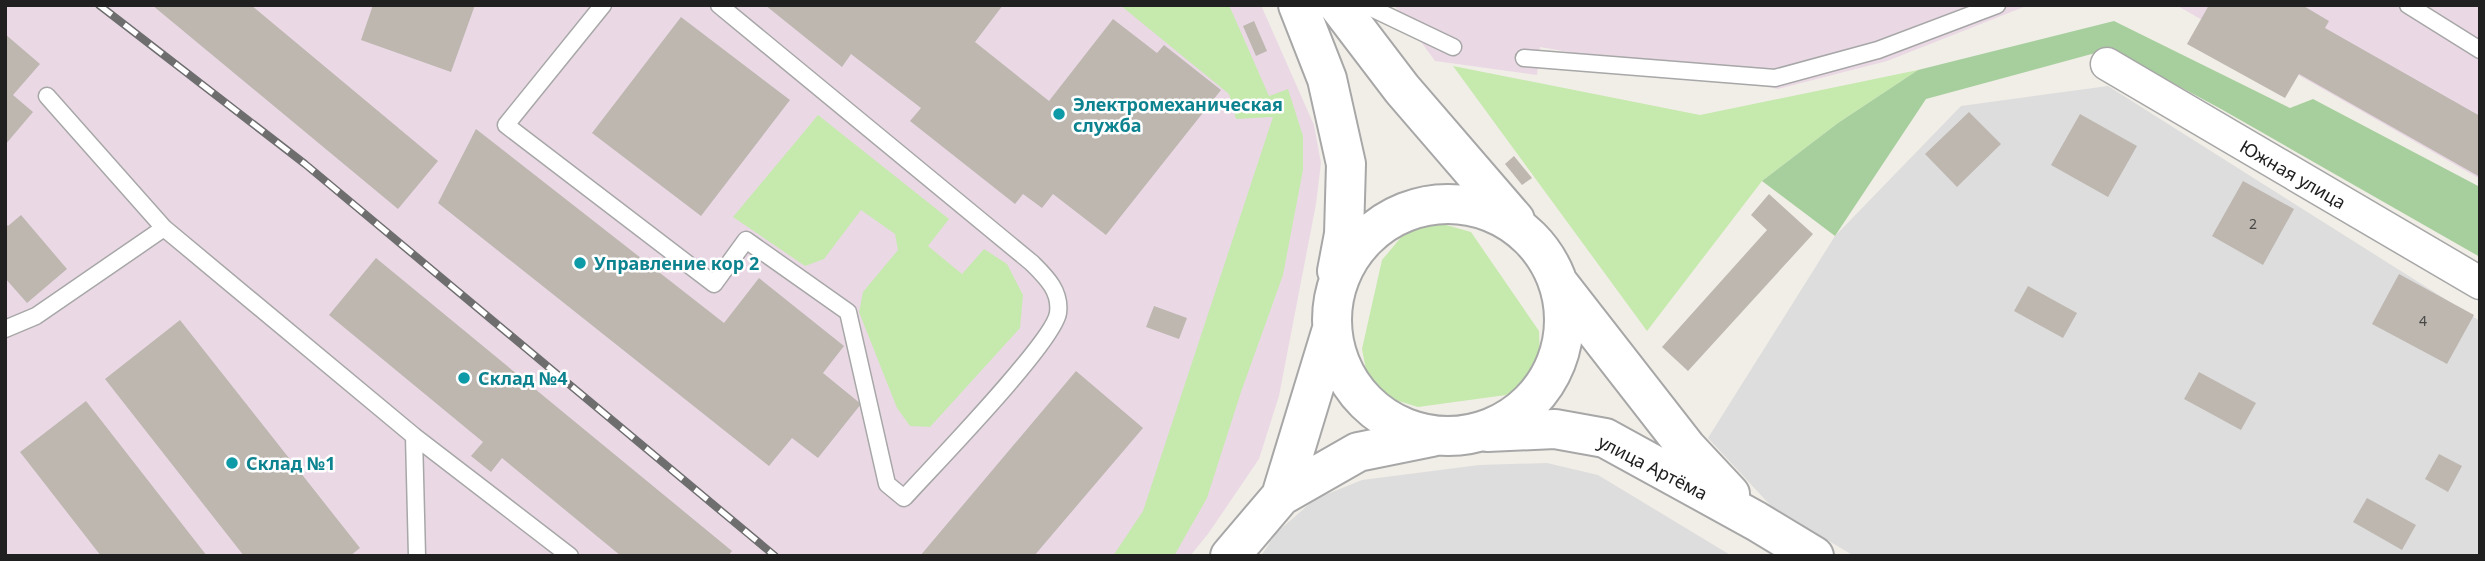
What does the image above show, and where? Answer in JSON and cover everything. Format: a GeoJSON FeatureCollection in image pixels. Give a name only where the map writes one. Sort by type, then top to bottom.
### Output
{"type":"FeatureCollection","features":[{"type":"Feature","properties":{"kind":"street"},"geometry":{"type":"LineString","coordinates":[[1298,5],[1327,79],[1346,164],[1344,234],[1334,292]]}},
{"type":"Feature","properties":{"kind":"street"},"geometry":{"type":"LineString","coordinates":[[1338,5],[1402,89],[1542,250]]}},
{"type":"Feature","properties":{"kind":"street","name":"Южная улица"},"geometry":{"type":"LineString","coordinates":[[2107,64],[2480,283]]}},
{"type":"Feature","properties":{"kind":"street","name":"улица Артёма"},"geometry":{"type":"LineString","coordinates":[[1478,432],[1512,417],[1540,391],[1558,358],[1565,321],[1559,284],[1542,250],[1515,224],[1481,208],[1443,203],[1406,211],[1373,229],[1348,257],[1334,292],[1331,332],[1342,371],[1366,404],[1399,426],[1438,436],[1555,429],[1605,438],[1814,556]]}},
{"type":"Feature","properties":{"kind":"street"},"geometry":{"type":"LineString","coordinates":[[1559,284],[1686,447],[1756,521]]}},
{"type":"Feature","properties":{"kind":"street"},"geometry":{"type":"LineString","coordinates":[[1238,553],[1282,495],[1331,332]]}},
{"type":"Feature","properties":{"kind":"street"},"geometry":{"type":"LineString","coordinates":[[1282,495],[1357,453],[1438,436]]}},
{"type":"Feature","properties":{"kind":"lane"},"geometry":{"type":"LineString","coordinates":[[603,5],[506,125],[714,284],[746,240],[848,312],[887,484],[904,498],[1040,347],[1058,314],[1054,287],[1032,263],[719,5]]}},
{"type":"Feature","properties":{"kind":"lane"},"geometry":{"type":"LineString","coordinates":[[1365,5],[1453,47]]}},
{"type":"Feature","properties":{"kind":"lane"},"geometry":{"type":"LineString","coordinates":[[1524,58],[1775,78],[1878,50],[1997,5]]}},
{"type":"Feature","properties":{"kind":"lane"},"geometry":{"type":"LineString","coordinates":[[2408,5],[2480,50]]}},
{"type":"Feature","properties":{"kind":"lane"},"geometry":{"type":"LineString","coordinates":[[47,96],[164,228],[414,436],[570,556]]}},
{"type":"Feature","properties":{"kind":"lane"},"geometry":{"type":"LineString","coordinates":[[5,329],[36,316],[164,228]]}},
{"type":"Feature","properties":{"kind":"lane"},"geometry":{"type":"LineString","coordinates":[[414,436],[417,556]]}},
{"type":"Feature","properties":{"kind":"shaded area"},"geometry":{"type":"Polygon","coordinates":[[[5,5],[1261,5],[1314,125],[1321,163],[1316,204],[1279,396],[1259,459],[1190,556],[5,556],[5,5]]]}},
{"type":"Feature","properties":{"kind":"shaded area"},"geometry":{"type":"Polygon","coordinates":[[[1394,5],[2029,5],[1887,61],[1778,89],[1540,47],[1537,75],[1435,61],[1394,5]]]}},
{"type":"Feature","properties":{"kind":"shaded area"},"geometry":{"type":"Polygon","coordinates":[[[2176,5],[2480,5],[2480,179],[2176,5]]]}},
{"type":"Feature","properties":{"kind":"shaded area"},"geometry":{"type":"Polygon","coordinates":[[[2108,86],[2480,321],[2480,556],[1854,556],[1771,506],[1708,438],[1835,236],[1961,106],[2108,86]]]}},
{"type":"Feature","properties":{"kind":"shaded area"},"geometry":{"type":"Polygon","coordinates":[[[1547,463],[1598,475],[1732,556],[1261,556],[1276,533],[1315,499],[1362,480],[1479,465],[1547,463]]]}},
{"type":"Feature","properties":{"kind":"green space"},"geometry":{"type":"Polygon","coordinates":[[[1120,5],[1229,5],[1269,96],[1288,89],[1303,136],[1303,170],[1283,275],[1207,498],[1174,556],[1113,556],[1143,511],[1273,117],[1236,119],[1229,94],[1120,5]]]}},
{"type":"Feature","properties":{"kind":"green space"},"geometry":{"type":"Polygon","coordinates":[[[2114,21],[2290,108],[2313,99],[2480,187],[2480,257],[2110,49],[1926,99],[1835,236],[1762,181],[1838,123],[1918,70],[2114,21]]]}},
{"type":"Feature","properties":{"kind":"green space"},"geometry":{"type":"Polygon","coordinates":[[[1453,66],[1700,115],[1918,70],[1838,123],[1762,181],[1647,331],[1453,66]]]}},
{"type":"Feature","properties":{"kind":"green space"},"geometry":{"type":"Polygon","coordinates":[[[818,115],[949,219],[928,246],[962,274],[984,249],[1007,264],[1023,295],[1020,328],[930,427],[910,426],[897,408],[859,312],[863,292],[898,250],[895,234],[861,210],[824,259],[805,266],[733,217],[818,115]]]}},
{"type":"Feature","properties":{"kind":"green space"},"geometry":{"type":"Polygon","coordinates":[[[1432,221],[1471,232],[1539,331],[1540,360],[1530,380],[1506,395],[1418,407],[1389,398],[1367,375],[1362,349],[1382,260],[1403,235],[1432,221]]]}},
{"type":"Feature","properties":{"kind":"building"},"geometry":{"type":"Polygon","coordinates":[[[152,5],[251,5],[438,161],[398,209],[152,5]]]}},
{"type":"Feature","properties":{"kind":"building"},"geometry":{"type":"Polygon","coordinates":[[[373,5],[475,5],[451,72],[361,40],[373,5]]]}},
{"type":"Feature","properties":{"kind":"building","name":"Электромеханическая служба"},"geometry":{"type":"Polygon","coordinates":[[[765,5],[1003,5],[975,42],[1049,101],[1113,19],[1157,53],[1164,45],[1221,90],[1106,235],[1053,194],[1042,208],[1023,194],[1015,204],[910,121],[921,108],[851,54],[842,67],[765,5]]]}},
{"type":"Feature","properties":{"kind":"building"},"geometry":{"type":"Polygon","coordinates":[[[2209,5],[2302,5],[2329,21],[2325,28],[2480,116],[2480,177],[2299,74],[2285,98],[2187,44],[2209,5]]]}},
{"type":"Feature","properties":{"kind":"building"},"geometry":{"type":"Polygon","coordinates":[[[681,17],[790,100],[701,216],[592,133],[681,17]]]}},
{"type":"Feature","properties":{"kind":"building"},"geometry":{"type":"Polygon","coordinates":[[[1254,21],[1267,51],[1256,56],[1243,26],[1254,21]]]}},
{"type":"Feature","properties":{"kind":"building"},"geometry":{"type":"Polygon","coordinates":[[[5,34],[40,64],[13,95],[33,112],[5,145],[5,34]]]}},
{"type":"Feature","properties":{"kind":"building"},"geometry":{"type":"Polygon","coordinates":[[[1969,112],[2001,144],[1957,187],[1925,154],[1969,112]]]}},
{"type":"Feature","properties":{"kind":"building"},"geometry":{"type":"Polygon","coordinates":[[[2080,114],[2137,146],[2108,197],[2051,165],[2080,114]]]}},
{"type":"Feature","properties":{"kind":"building"},"geometry":{"type":"Polygon","coordinates":[[[476,129],[724,323],[759,278],[844,346],[823,373],[861,404],[818,458],[792,438],[769,466],[438,203],[476,129]]]}},
{"type":"Feature","properties":{"kind":"building"},"geometry":{"type":"Polygon","coordinates":[[[1514,156],[1532,178],[1522,185],[1505,164],[1514,156]]]}},
{"type":"Feature","properties":{"kind":"building"},"geometry":{"type":"Polygon","coordinates":[[[2243,181],[2294,209],[2263,265],[2212,236],[2243,181]]]}},
{"type":"Feature","properties":{"kind":"building"},"geometry":{"type":"Polygon","coordinates":[[[1769,194],[1813,234],[1688,371],[1662,347],[1767,230],[1751,215],[1769,194]]]}},
{"type":"Feature","properties":{"kind":"building"},"geometry":{"type":"Polygon","coordinates":[[[21,215],[67,269],[27,303],[5,278],[5,223],[8,226],[21,215]]]}},
{"type":"Feature","properties":{"kind":"building","name":"Склад №4"},"geometry":{"type":"Polygon","coordinates":[[[376,258],[732,551],[728,556],[621,556],[502,458],[491,472],[471,456],[483,442],[329,315],[376,258]]]}},
{"type":"Feature","properties":{"kind":"building"},"geometry":{"type":"Polygon","coordinates":[[[2399,274],[2474,315],[2447,364],[2372,324],[2399,274]]]}},
{"type":"Feature","properties":{"kind":"building"},"geometry":{"type":"Polygon","coordinates":[[[2028,286],[2077,313],[2063,338],[2014,311],[2028,286]]]}},
{"type":"Feature","properties":{"kind":"building"},"geometry":{"type":"Polygon","coordinates":[[[1154,306],[1187,318],[1179,339],[1146,327],[1154,306]]]}},
{"type":"Feature","properties":{"kind":"building","name":"Склад №1"},"geometry":{"type":"Polygon","coordinates":[[[180,320],[360,548],[350,556],[244,556],[105,379],[180,320]]]}},
{"type":"Feature","properties":{"kind":"building"},"geometry":{"type":"Polygon","coordinates":[[[1076,371],[1143,428],[1034,556],[920,556],[1076,371]]]}},
{"type":"Feature","properties":{"kind":"building"},"geometry":{"type":"Polygon","coordinates":[[[2199,372],[2256,403],[2241,430],[2184,399],[2199,372]]]}},
{"type":"Feature","properties":{"kind":"building"},"geometry":{"type":"Polygon","coordinates":[[[86,401],[207,556],[101,556],[20,452],[86,401]]]}},
{"type":"Feature","properties":{"kind":"building"},"geometry":{"type":"Polygon","coordinates":[[[2439,454],[2462,466],[2448,492],[2425,479],[2439,454]]]}},
{"type":"Feature","properties":{"kind":"building"},"geometry":{"type":"Polygon","coordinates":[[[2367,498],[2416,525],[2402,550],[2353,522],[2367,498]]]}},
{"type":"Feature","properties":{"kind":"railway"},"geometry":{"type":"LineString","coordinates":[[99,5],[305,164],[775,556]]}},
{"type":"Feature","properties":{"kind":"place","name":"Электромеханическая служба"},"geometry":{"type":"Point","coordinates":[1059,114]}},
{"type":"Feature","properties":{"kind":"place","name":"Управление кор 2"},"geometry":{"type":"Point","coordinates":[580,263]}},
{"type":"Feature","properties":{"kind":"place","name":"Склад №4"},"geometry":{"type":"Point","coordinates":[464,378]}},
{"type":"Feature","properties":{"kind":"place","name":"Склад №1"},"geometry":{"type":"Point","coordinates":[232,463]}}]}
